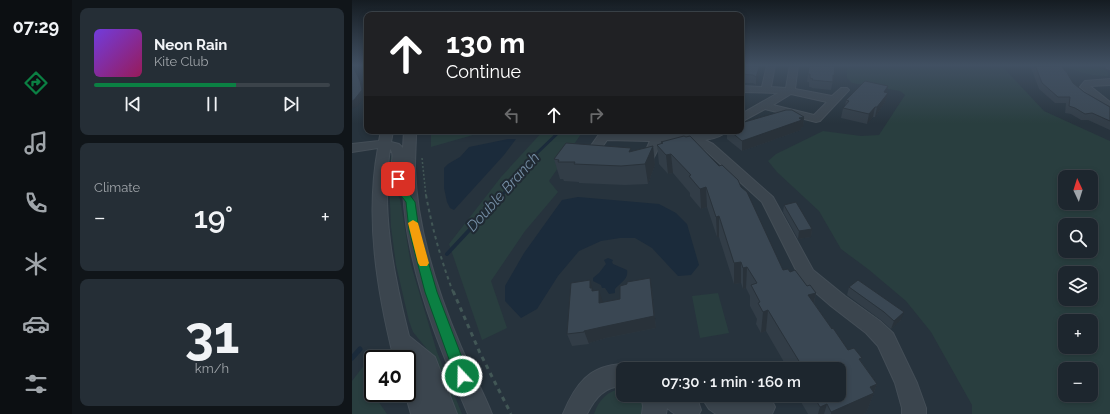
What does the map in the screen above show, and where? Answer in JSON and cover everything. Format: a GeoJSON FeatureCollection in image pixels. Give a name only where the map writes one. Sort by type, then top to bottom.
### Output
{"type":"FeatureCollection","features":[{"type":"Feature","properties":{"kind":"street"},"geometry":{"type":"LineString","coordinates":[[766,90],[767,84]]}},
{"type":"Feature","properties":{"kind":"street"},"geometry":{"type":"LineString","coordinates":[[790,91],[791,84]]}},
{"type":"Feature","properties":{"kind":"street"},"geometry":{"type":"LineString","coordinates":[[1087,84],[1085,87],[1110,107]]}},
{"type":"Feature","properties":{"kind":"street"},"geometry":{"type":"LineString","coordinates":[[744,89],[790,91],[834,100]]}},
{"type":"Feature","properties":{"kind":"street"},"geometry":{"type":"LineString","coordinates":[[764,106],[816,119],[844,90]]}},
{"type":"Feature","properties":{"kind":"street"},"geometry":{"type":"LineString","coordinates":[[744,117],[790,91]]}},
{"type":"Feature","properties":{"kind":"street"},"geometry":{"type":"LineString","coordinates":[[352,155],[376,141],[386,141],[398,138],[404,134]]}},
{"type":"Feature","properties":{"kind":"street"},"geometry":{"type":"LineString","coordinates":[[409,134],[408,172],[414,230],[431,292],[462,376],[480,414]]}},
{"type":"Feature","properties":{"kind":"street"},"geometry":{"type":"LineString","coordinates":[[613,154],[591,154],[604,136],[658,137],[695,135],[709,136],[713,134]]}},
{"type":"Feature","properties":{"kind":"street"},"geometry":{"type":"LineString","coordinates":[[695,135],[768,200],[807,275],[873,327],[886,340],[906,384],[914,408],[914,414]]}},
{"type":"Feature","properties":{"kind":"street"},"geometry":{"type":"LineString","coordinates":[[627,155],[649,156],[658,137]]}},
{"type":"Feature","properties":{"kind":"street"},"geometry":{"type":"LineString","coordinates":[[360,149],[377,153],[386,141]]}},
{"type":"Feature","properties":{"kind":"street"},"geometry":{"type":"LineString","coordinates":[[386,141],[398,149],[399,185],[410,202]]}},
{"type":"Feature","properties":{"kind":"street"},"geometry":{"type":"LineString","coordinates":[[386,141],[379,194],[382,247],[403,350]]}},
{"type":"Feature","properties":{"kind":"street"},"geometry":{"type":"LineString","coordinates":[[416,358],[427,364],[445,414]]}},
{"type":"Feature","properties":{"kind":"street"},"geometry":{"type":"LineString","coordinates":[[575,414],[579,403],[586,392],[596,383],[608,377],[616,376]]}},
{"type":"Feature","properties":{"kind":"street"},"geometry":{"type":"LineString","coordinates":[[416,392],[423,414]]}},
{"type":"Feature","properties":{"kind":"street"},"geometry":{"type":"LineString","coordinates":[[661,402],[689,410]]}},
{"type":"Feature","properties":{"kind":"street"},"geometry":{"type":"LineString","coordinates":[[718,402],[726,408],[761,405]]}},
{"type":"Feature","properties":{"kind":"path"},"geometry":{"type":"LineString","coordinates":[[422,151],[423,175],[430,218],[440,252],[460,308],[511,414]]}},
{"type":"Feature","properties":{"kind":"green space"},"geometry":{"type":"Polygon","coordinates":[[[860,84],[1019,84],[1044,111],[1110,141],[1110,414],[972,414],[972,405],[931,332],[906,301],[868,269],[841,249],[819,211],[777,172],[768,161],[776,154],[823,131],[861,136],[879,135],[905,95],[900,91],[860,84]]]}},
{"type":"Feature","properties":{"kind":"green space"},"geometry":{"type":"Polygon","coordinates":[[[431,134],[479,134],[473,135],[431,147],[431,134]]]}},
{"type":"Feature","properties":{"kind":"green space"},"geometry":{"type":"Polygon","coordinates":[[[540,134],[581,134],[549,181],[558,192],[525,231],[491,281],[507,328],[482,340],[449,244],[501,177],[540,134]]]}},
{"type":"Feature","properties":{"kind":"green space"},"geometry":{"type":"Polygon","coordinates":[[[394,155],[393,187],[400,199],[411,265],[437,352],[462,414],[454,414],[431,354],[413,332],[409,321],[396,265],[391,227],[389,179],[391,156],[394,155]]]}},
{"type":"Feature","properties":{"kind":"green space"},"geometry":{"type":"Polygon","coordinates":[[[718,293],[729,333],[700,338],[692,296],[718,293]]]}},
{"type":"Feature","properties":{"kind":"green space"},"geometry":{"type":"Polygon","coordinates":[[[364,365],[364,402],[379,402],[387,414],[352,414],[352,381],[364,365]]]}},
{"type":"Feature","properties":{"kind":"green space"},"geometry":{"type":"Polygon","coordinates":[[[616,390],[616,402],[642,402],[644,409],[643,414],[594,414],[601,400],[616,390]]]}},
{"type":"Feature","properties":{"kind":"water"},"geometry":{"type":"Polygon","coordinates":[[[508,139],[516,139],[504,155],[454,210],[450,208],[444,188],[444,168],[460,157],[469,147],[508,139]]]}},
{"type":"Feature","properties":{"kind":"water"},"geometry":{"type":"Polygon","coordinates":[[[578,197],[659,204],[676,213],[687,224],[699,265],[691,275],[678,276],[652,248],[635,238],[620,238],[601,241],[579,251],[558,276],[537,309],[521,318],[505,301],[505,286],[524,253],[562,200],[578,197]]]}},
{"type":"Feature","properties":{"kind":"water"},"geometry":{"type":"Polygon","coordinates":[[[608,258],[613,260],[613,264],[627,270],[627,276],[615,289],[615,293],[609,294],[605,288],[602,288],[601,285],[593,281],[593,278],[606,264],[604,260],[608,258]]]}},
{"type":"Feature","properties":{"kind":"building"},"geometry":{"type":"Polygon","coordinates":[[[352,84],[361,84],[362,90],[352,101],[352,84]]]}},
{"type":"Feature","properties":{"kind":"building"},"geometry":{"type":"Polygon","coordinates":[[[862,84],[888,86],[884,92],[888,93],[877,107],[875,107],[869,114],[843,108],[849,101],[846,100],[862,84]]]}},
{"type":"Feature","properties":{"kind":"building"},"geometry":{"type":"Polygon","coordinates":[[[1044,84],[1075,84],[1084,92],[1110,107],[1110,121],[1092,113],[1085,114],[1069,106],[1070,97],[1058,97],[1044,84]]]}},
{"type":"Feature","properties":{"kind":"building"},"geometry":{"type":"Polygon","coordinates":[[[786,110],[792,110],[804,117],[799,118],[802,120],[742,141],[734,134],[744,134],[744,122],[786,110]]]}},
{"type":"Feature","properties":{"kind":"building"},"geometry":{"type":"Polygon","coordinates":[[[684,136],[690,136],[719,166],[722,165],[738,180],[741,187],[747,192],[783,270],[788,269],[790,272],[795,270],[807,286],[810,285],[816,293],[808,295],[848,350],[854,348],[862,358],[859,359],[877,384],[870,387],[874,393],[831,412],[827,404],[820,407],[817,402],[846,402],[846,362],[800,362],[768,310],[763,312],[758,303],[760,302],[751,285],[757,283],[747,267],[743,268],[741,262],[734,263],[719,216],[716,217],[706,187],[700,189],[689,176],[691,175],[671,154],[666,155],[657,145],[663,143],[661,142],[684,136]]]}},
{"type":"Feature","properties":{"kind":"building"},"geometry":{"type":"Polygon","coordinates":[[[566,143],[631,148],[629,152],[653,146],[645,164],[621,166],[558,162],[559,160],[554,159],[566,143]]]}},
{"type":"Feature","properties":{"kind":"building"},"geometry":{"type":"Polygon","coordinates":[[[796,202],[812,229],[799,231],[784,205],[796,202]]]}},
{"type":"Feature","properties":{"kind":"building"},"geometry":{"type":"Polygon","coordinates":[[[650,278],[654,316],[584,332],[567,334],[571,283],[590,280],[590,288],[592,288],[592,291],[599,290],[599,303],[620,299],[620,286],[627,284],[627,282],[650,278]]]}},
{"type":"Feature","properties":{"kind":"building"},"geometry":{"type":"Polygon","coordinates":[[[858,280],[904,312],[894,321],[849,287],[858,280]]]}},
{"type":"Feature","properties":{"kind":"waterway","name":"Double Branch"},"geometry":{"type":"LineString","coordinates":[[501,196],[528,167],[537,153],[557,134]]}},
{"type":"Feature","properties":{"kind":"waterway","name":"Double Branch"},"geometry":{"type":"LineString","coordinates":[[447,254],[502,195]]}},
{"type":"Feature","properties":{"kind":"waterway","name":"Double Branch"},"geometry":{"type":"LineString","coordinates":[[352,358],[360,349]]}},
{"type":"Feature","properties":{"kind":"slow traffic"},"geometry":{"type":"LineString","coordinates":[[413,223],[423,263]]}},
{"type":"Feature","properties":{"kind":"route"},"geometry":{"type":"LineString","coordinates":[[398,179],[401,189],[410,202],[414,230],[431,292],[462,376]]}}]}
